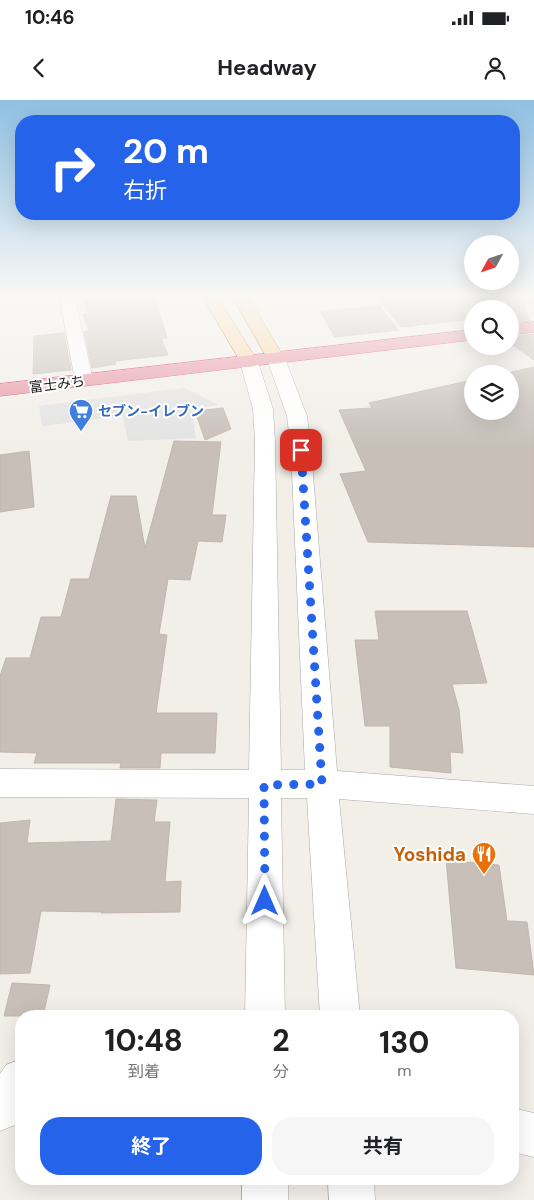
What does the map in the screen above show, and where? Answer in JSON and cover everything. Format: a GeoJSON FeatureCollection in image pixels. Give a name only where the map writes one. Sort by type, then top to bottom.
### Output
{"type":"FeatureCollection","features":[{"type":"Feature","properties":{"kind":"highway","name":"富士みち"},"geometry":{"type":"LineString","coordinates":[[0,390],[386,345]]}},
{"type":"Feature","properties":{"kind":"main road"},"geometry":{"type":"LineString","coordinates":[[251,345],[263,360]]}},
{"type":"Feature","properties":{"kind":"main road"},"geometry":{"type":"LineString","coordinates":[[258,345],[263,360]]}},
{"type":"Feature","properties":{"kind":"street"},"geometry":{"type":"LineString","coordinates":[[77,345],[84,380]]}},
{"type":"Feature","properties":{"kind":"street"},"geometry":{"type":"LineString","coordinates":[[263,360],[296,416],[301,450],[322,784],[340,1010]]}},
{"type":"Feature","properties":{"kind":"street"},"geometry":{"type":"LineString","coordinates":[[263,360],[265,441],[265,1010]]}},
{"type":"Feature","properties":{"kind":"street"},"geometry":{"type":"LineString","coordinates":[[0,783],[322,784],[534,800]]}},
{"type":"Feature","properties":{"kind":"street"},"geometry":{"type":"LineString","coordinates":[[0,1110],[15,1089]]}},
{"type":"Feature","properties":{"kind":"street"},"geometry":{"type":"LineString","coordinates":[[519,1132],[534,1135]]}},
{"type":"Feature","properties":{"kind":"street"},"geometry":{"type":"LineString","coordinates":[[265,1185],[265,1200]]}},
{"type":"Feature","properties":{"kind":"street"},"geometry":{"type":"LineString","coordinates":[[351,1185],[352,1200]]}},
{"type":"Feature","properties":{"kind":"shaded area"},"geometry":{"type":"Polygon","coordinates":[[[184,388],[219,405],[191,409],[196,438],[128,441],[123,416],[42,426],[39,406],[184,388]]]}},
{"type":"Feature","properties":{"kind":"building"},"geometry":{"type":"Polygon","coordinates":[[[34,345],[66,345],[71,370],[33,374],[34,345]]]}},
{"type":"Feature","properties":{"kind":"building"},"geometry":{"type":"Polygon","coordinates":[[[87,345],[164,345],[168,355],[115,361],[116,364],[92,368],[87,345]]]}},
{"type":"Feature","properties":{"kind":"building"},"geometry":{"type":"Polygon","coordinates":[[[519,345],[534,345],[534,360],[519,349],[519,345]]]}},
{"type":"Feature","properties":{"kind":"building"},"geometry":{"type":"Polygon","coordinates":[[[534,367],[534,547],[368,542],[340,474],[366,471],[339,410],[372,408],[369,403],[464,382],[464,420],[519,420],[519,370],[534,367]]]}},
{"type":"Feature","properties":{"kind":"building"},"geometry":{"type":"Polygon","coordinates":[[[223,408],[231,429],[205,440],[195,411],[223,408]]]}},
{"type":"Feature","properties":{"kind":"building"},"geometry":{"type":"Polygon","coordinates":[[[174,441],[221,442],[212,515],[226,515],[222,542],[198,541],[190,580],[168,579],[159,634],[167,635],[156,713],[217,713],[215,753],[161,753],[160,768],[120,768],[121,763],[34,763],[37,753],[0,752],[0,676],[6,658],[30,658],[41,617],[61,617],[71,579],[89,579],[111,496],[136,496],[145,548],[174,441]]]}},
{"type":"Feature","properties":{"kind":"building"},"geometry":{"type":"Polygon","coordinates":[[[29,451],[34,507],[0,512],[0,455],[29,451]]]}},
{"type":"Feature","properties":{"kind":"building"},"geometry":{"type":"Polygon","coordinates":[[[375,611],[467,611],[487,683],[452,684],[459,710],[463,753],[450,752],[451,773],[390,767],[390,726],[365,726],[355,640],[379,640],[375,611]]]}},
{"type":"Feature","properties":{"kind":"building"},"geometry":{"type":"Polygon","coordinates":[[[116,799],[157,800],[154,822],[170,822],[165,882],[181,881],[180,912],[101,913],[41,911],[30,973],[0,974],[0,823],[30,820],[27,843],[111,841],[116,799]]]}},
{"type":"Feature","properties":{"kind":"building"},"geometry":{"type":"Polygon","coordinates":[[[446,860],[499,865],[507,921],[527,922],[534,975],[456,968],[446,860]]]}},
{"type":"Feature","properties":{"kind":"building"},"geometry":{"type":"Polygon","coordinates":[[[12,983],[50,985],[44,1010],[15,1010],[15,1016],[4,1016],[12,983]]]}},
{"type":"Feature","properties":{"kind":"place","name":"セブン-イレブン"},"geometry":{"type":"Point","coordinates":[81,432]}},
{"type":"Feature","properties":{"kind":"place","name":"Yoshida"},"geometry":{"type":"Point","coordinates":[484,875]}},
{"type":"Feature","properties":{"kind":"route"},"geometry":{"type":"LineString","coordinates":[[265,901],[264,785],[322,784],[301,450]]}}]}
